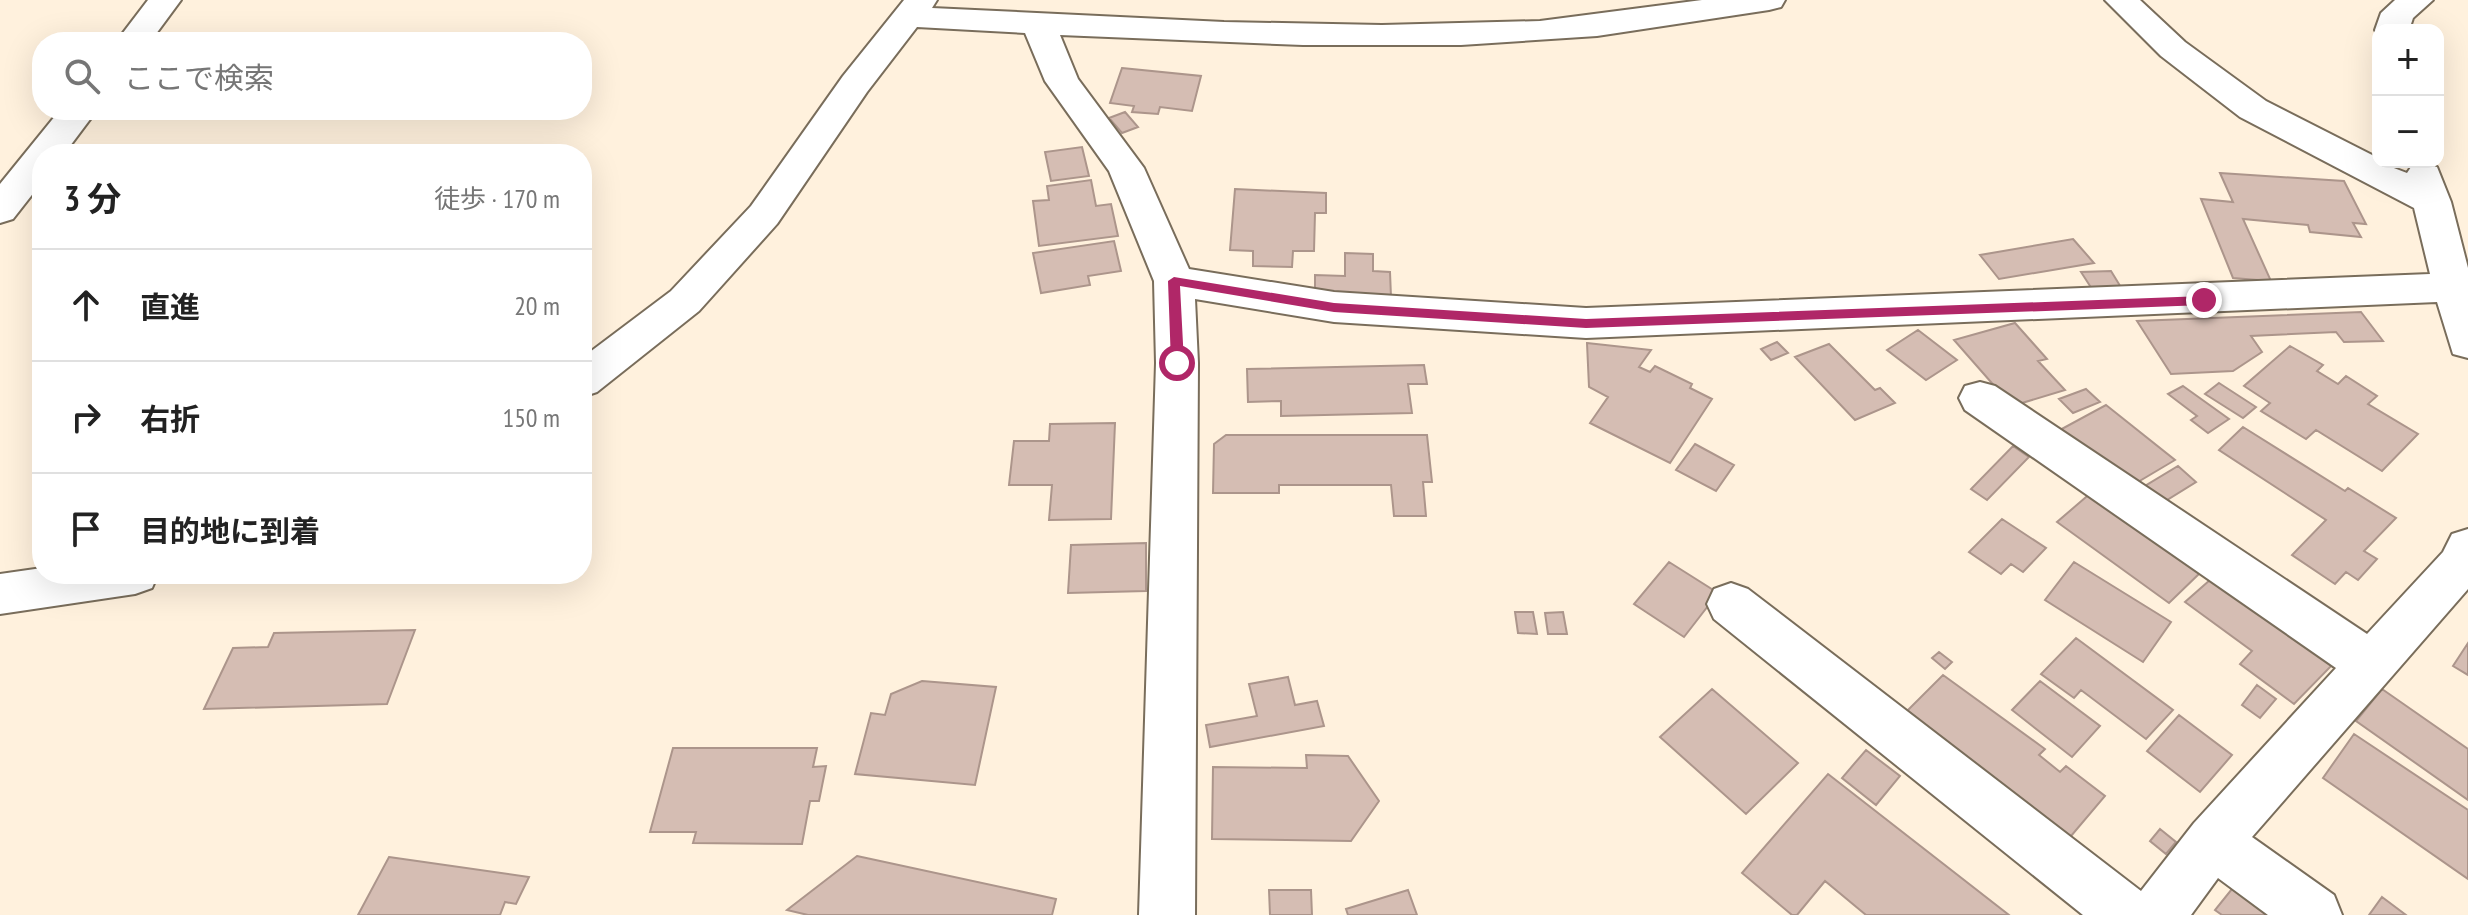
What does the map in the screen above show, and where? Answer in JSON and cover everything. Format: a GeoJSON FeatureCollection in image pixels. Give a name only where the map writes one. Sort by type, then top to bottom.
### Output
{"type":"FeatureCollection","features":[{"type":"Feature","properties":{"kind":"street"},"geometry":{"type":"LineString","coordinates":[[141,32],[165,0]]}},
{"type":"Feature","properties":{"kind":"street"},"geometry":{"type":"LineString","coordinates":[[592,373],[685,301],[764,215],[855,84],[915,8],[1038,23],[1301,34],[1527,32],[1769,0]]}},
{"type":"Feature","properties":{"kind":"street"},"geometry":{"type":"LineString","coordinates":[[2121,0],[2173,49],[2253,109],[2432,202]]}},
{"type":"Feature","properties":{"kind":"street"},"geometry":{"type":"LineString","coordinates":[[2394,24],[2398,13],[2417,0]]}},
{"type":"Feature","properties":{"kind":"street"},"geometry":{"type":"LineString","coordinates":[[1038,23],[1062,81],[1126,168],[1174,281],[1177,363],[1167,915]]}},
{"type":"Feature","properties":{"kind":"street"},"geometry":{"type":"LineString","coordinates":[[52,144],[71,120]]}},
{"type":"Feature","properties":{"kind":"street"},"geometry":{"type":"LineString","coordinates":[[2422,168],[2459,294],[2468,343]]}},
{"type":"Feature","properties":{"kind":"street"},"geometry":{"type":"LineString","coordinates":[[0,210],[32,169]]}},
{"type":"Feature","properties":{"kind":"street"},"geometry":{"type":"LineString","coordinates":[[1174,281],[1334,307],[1586,323],[2204,300],[2459,294]]}},
{"type":"Feature","properties":{"kind":"street"},"geometry":{"type":"LineString","coordinates":[[1980,398],[2372,665]]}},
{"type":"Feature","properties":{"kind":"street"},"geometry":{"type":"LineString","coordinates":[[2157,915],[2213,841],[2459,566],[2468,548]]}},
{"type":"Feature","properties":{"kind":"street"},"geometry":{"type":"LineString","coordinates":[[0,594],[68,584]]}},
{"type":"Feature","properties":{"kind":"street"},"geometry":{"type":"LineString","coordinates":[[1731,604],[2127,915]]}},
{"type":"Feature","properties":{"kind":"street"},"geometry":{"type":"LineString","coordinates":[[2213,841],[2314,915]]}},
{"type":"Feature","properties":{"kind":"building"},"geometry":{"type":"Polygon","coordinates":[[[1122,68],[1201,76],[1192,111],[1160,107],[1158,114],[1132,112],[1134,106],[1110,103],[1122,68]]]}},
{"type":"Feature","properties":{"kind":"building"},"geometry":{"type":"Polygon","coordinates":[[[1125,112],[1138,127],[1122,133],[1109,118],[1125,112]]]}},
{"type":"Feature","properties":{"kind":"building"},"geometry":{"type":"Polygon","coordinates":[[[1082,147],[1089,176],[1051,181],[1045,152],[1082,147]]]}},
{"type":"Feature","properties":{"kind":"building"},"geometry":{"type":"Polygon","coordinates":[[[2220,173],[2344,181],[2366,224],[2353,223],[2361,237],[2310,232],[2308,225],[2243,219],[2271,281],[2233,278],[2201,199],[2233,202],[2220,173]]]}},
{"type":"Feature","properties":{"kind":"building"},"geometry":{"type":"Polygon","coordinates":[[[1091,180],[1096,206],[1111,204],[1118,236],[1039,246],[1033,201],[1049,200],[1047,186],[1091,180]]]}},
{"type":"Feature","properties":{"kind":"building"},"geometry":{"type":"Polygon","coordinates":[[[1235,189],[1326,193],[1326,213],[1315,213],[1314,251],[1293,251],[1292,267],[1253,266],[1253,251],[1230,250],[1235,189]]]}},
{"type":"Feature","properties":{"kind":"building"},"geometry":{"type":"Polygon","coordinates":[[[2073,239],[2094,263],[1999,279],[1980,255],[2073,239]]]}},
{"type":"Feature","properties":{"kind":"building"},"geometry":{"type":"Polygon","coordinates":[[[1114,241],[1121,271],[1088,276],[1090,285],[1041,293],[1033,253],[1114,241]]]}},
{"type":"Feature","properties":{"kind":"building"},"geometry":{"type":"Polygon","coordinates":[[[1345,253],[1373,254],[1373,271],[1390,272],[1391,297],[1315,294],[1315,275],[1345,276],[1345,253]]]}},
{"type":"Feature","properties":{"kind":"building"},"geometry":{"type":"Polygon","coordinates":[[[2111,271],[2122,289],[2092,289],[2081,272],[2111,271]]]}},
{"type":"Feature","properties":{"kind":"building"},"geometry":{"type":"Polygon","coordinates":[[[2361,312],[2383,341],[2344,342],[2336,332],[2251,336],[2262,352],[2233,371],[2171,374],[2137,321],[2361,312]]]}},
{"type":"Feature","properties":{"kind":"building"},"geometry":{"type":"Polygon","coordinates":[[[2015,323],[2047,359],[2038,361],[2065,390],[2012,406],[1954,340],[2015,323]]]}},
{"type":"Feature","properties":{"kind":"building"},"geometry":{"type":"Polygon","coordinates":[[[1918,330],[1957,360],[1926,380],[1887,350],[1918,330]]]}},
{"type":"Feature","properties":{"kind":"building"},"geometry":{"type":"Polygon","coordinates":[[[1777,342],[1788,353],[1771,360],[1761,349],[1777,342]]]}},
{"type":"Feature","properties":{"kind":"building"},"geometry":{"type":"Polygon","coordinates":[[[1587,343],[1651,350],[1639,367],[1650,372],[1655,366],[1692,384],[1690,388],[1712,399],[1670,463],[1590,423],[1608,397],[1589,387],[1587,343]]]}},
{"type":"Feature","properties":{"kind":"building"},"geometry":{"type":"Polygon","coordinates":[[[1829,344],[1875,390],[1880,388],[1895,403],[1855,420],[1795,357],[1829,344]]]}},
{"type":"Feature","properties":{"kind":"building"},"geometry":{"type":"Polygon","coordinates":[[[2290,346],[2323,365],[2317,371],[2338,384],[2346,376],[2377,396],[2368,404],[2418,434],[2382,471],[2316,430],[2306,439],[2261,411],[2270,403],[2244,386],[2290,346]]]}},
{"type":"Feature","properties":{"kind":"building"},"geometry":{"type":"Polygon","coordinates":[[[1424,365],[1427,384],[1408,384],[1412,413],[1281,416],[1281,401],[1248,402],[1247,369],[1424,365]]]}},
{"type":"Feature","properties":{"kind":"building"},"geometry":{"type":"Polygon","coordinates":[[[2219,383],[2256,407],[2243,418],[2205,394],[2219,383]]]}},
{"type":"Feature","properties":{"kind":"building"},"geometry":{"type":"Polygon","coordinates":[[[2183,386],[2229,419],[2208,433],[2191,420],[2197,416],[2168,394],[2183,386]]]}},
{"type":"Feature","properties":{"kind":"building"},"geometry":{"type":"Polygon","coordinates":[[[2086,389],[2100,402],[2073,413],[2059,399],[2086,389]]]}},
{"type":"Feature","properties":{"kind":"building"},"geometry":{"type":"Polygon","coordinates":[[[2106,405],[2175,460],[2126,489],[2058,431],[2106,405]]]}},
{"type":"Feature","properties":{"kind":"building"},"geometry":{"type":"Polygon","coordinates":[[[1115,423],[1111,519],[1049,520],[1052,485],[1009,485],[1014,441],[1049,441],[1050,424],[1115,423]]]}},
{"type":"Feature","properties":{"kind":"building"},"geometry":{"type":"Polygon","coordinates":[[[2243,427],[2345,491],[2348,488],[2396,518],[2364,551],[2377,559],[2358,580],[2346,572],[2335,584],[2292,555],[2326,520],[2219,450],[2243,427]]]}},
{"type":"Feature","properties":{"kind":"building"},"geometry":{"type":"Polygon","coordinates":[[[1226,435],[1427,435],[1432,482],[1423,482],[1426,516],[1394,516],[1391,485],[1279,485],[1279,493],[1213,493],[1214,444],[1226,435]]]}},
{"type":"Feature","properties":{"kind":"building"},"geometry":{"type":"Polygon","coordinates":[[[1695,444],[1734,465],[1716,491],[1676,470],[1695,444]]]}},
{"type":"Feature","properties":{"kind":"building"},"geometry":{"type":"Polygon","coordinates":[[[2013,446],[2029,457],[1987,500],[1971,489],[2013,446]]]}},
{"type":"Feature","properties":{"kind":"building"},"geometry":{"type":"Polygon","coordinates":[[[2178,466],[2196,482],[2159,505],[2140,489],[2178,466]]]}},
{"type":"Feature","properties":{"kind":"building"},"geometry":{"type":"Polygon","coordinates":[[[2093,491],[2204,569],[2169,603],[2057,522],[2093,491]]]}},
{"type":"Feature","properties":{"kind":"building"},"geometry":{"type":"Polygon","coordinates":[[[2002,519],[2046,548],[2023,572],[2011,564],[2001,574],[1969,552],[2002,519]]]}},
{"type":"Feature","properties":{"kind":"building"},"geometry":{"type":"Polygon","coordinates":[[[1146,543],[1146,591],[1068,593],[1071,545],[1146,543]]]}},
{"type":"Feature","properties":{"kind":"building"},"geometry":{"type":"Polygon","coordinates":[[[1669,562],[1718,593],[1684,637],[1634,604],[1669,562]]]}},
{"type":"Feature","properties":{"kind":"building"},"geometry":{"type":"Polygon","coordinates":[[[2074,562],[2171,622],[2143,662],[2045,600],[2074,562]]]}},
{"type":"Feature","properties":{"kind":"building"},"geometry":{"type":"Polygon","coordinates":[[[2219,572],[2339,658],[2294,704],[2240,664],[2252,651],[2185,602],[2219,572]]]}},
{"type":"Feature","properties":{"kind":"building"},"geometry":{"type":"Polygon","coordinates":[[[1515,612],[1533,612],[1537,634],[1518,633],[1515,612]]]}},
{"type":"Feature","properties":{"kind":"building"},"geometry":{"type":"Polygon","coordinates":[[[1563,612],[1567,634],[1548,634],[1545,613],[1563,612]]]}},
{"type":"Feature","properties":{"kind":"building"},"geometry":{"type":"Polygon","coordinates":[[[415,630],[387,704],[204,709],[233,648],[268,647],[274,633],[415,630]]]}},
{"type":"Feature","properties":{"kind":"building"},"geometry":{"type":"Polygon","coordinates":[[[2076,638],[2173,710],[2146,739],[2081,690],[2074,698],[2041,674],[2076,638]]]}},
{"type":"Feature","properties":{"kind":"building"},"geometry":{"type":"Polygon","coordinates":[[[2468,643],[2468,675],[2453,666],[2468,643]]]}},
{"type":"Feature","properties":{"kind":"building"},"geometry":{"type":"Polygon","coordinates":[[[1939,652],[1952,662],[1945,669],[1932,658],[1939,652]]]}},
{"type":"Feature","properties":{"kind":"building"},"geometry":{"type":"Polygon","coordinates":[[[1943,675],[2045,749],[2039,755],[2060,772],[2066,766],[2105,796],[2060,849],[1903,715],[1943,675]]]}},
{"type":"Feature","properties":{"kind":"building"},"geometry":{"type":"Polygon","coordinates":[[[1288,677],[1295,705],[1317,701],[1324,726],[1210,747],[1206,725],[1257,716],[1249,684],[1288,677]]]}},
{"type":"Feature","properties":{"kind":"building"},"geometry":{"type":"Polygon","coordinates":[[[922,681],[996,687],[975,785],[855,774],[871,713],[885,715],[891,694],[922,681]]]}},
{"type":"Feature","properties":{"kind":"building"},"geometry":{"type":"Polygon","coordinates":[[[2040,681],[2100,726],[2072,757],[2012,710],[2040,681]]]}},
{"type":"Feature","properties":{"kind":"building"},"geometry":{"type":"Polygon","coordinates":[[[2257,685],[2276,699],[2260,718],[2242,705],[2257,685]]]}},
{"type":"Feature","properties":{"kind":"building"},"geometry":{"type":"Polygon","coordinates":[[[1712,689],[1798,763],[1746,814],[1660,737],[1712,689]]]}},
{"type":"Feature","properties":{"kind":"building"},"geometry":{"type":"Polygon","coordinates":[[[2382,689],[2468,749],[2468,800],[2356,721],[2382,689]]]}},
{"type":"Feature","properties":{"kind":"building"},"geometry":{"type":"Polygon","coordinates":[[[2179,715],[2232,755],[2200,792],[2147,751],[2179,715]]]}},
{"type":"Feature","properties":{"kind":"building"},"geometry":{"type":"Polygon","coordinates":[[[2354,734],[2468,810],[2468,879],[2323,778],[2354,734]]]}},
{"type":"Feature","properties":{"kind":"building"},"geometry":{"type":"Polygon","coordinates":[[[673,748],[817,748],[813,767],[826,766],[819,801],[810,801],[802,844],[693,843],[696,832],[650,832],[673,748]]]}},
{"type":"Feature","properties":{"kind":"building"},"geometry":{"type":"Polygon","coordinates":[[[1866,750],[1900,776],[1876,805],[1842,778],[1866,750]]]}},
{"type":"Feature","properties":{"kind":"building"},"geometry":{"type":"Polygon","coordinates":[[[1306,755],[1348,756],[1379,801],[1351,841],[1212,839],[1213,767],[1307,768],[1306,755]]]}},
{"type":"Feature","properties":{"kind":"building"},"geometry":{"type":"Polygon","coordinates":[[[1828,774],[2009,915],[1866,915],[1825,881],[1797,915],[1792,915],[1742,873],[1828,774]]]}},
{"type":"Feature","properties":{"kind":"building"},"geometry":{"type":"Polygon","coordinates":[[[2160,829],[2176,842],[2166,854],[2150,841],[2160,829]]]}},
{"type":"Feature","properties":{"kind":"building"},"geometry":{"type":"Polygon","coordinates":[[[857,856],[1056,899],[1052,915],[808,915],[787,910],[857,856]]]}},
{"type":"Feature","properties":{"kind":"building"},"geometry":{"type":"Polygon","coordinates":[[[389,857],[529,877],[516,904],[505,902],[500,915],[358,915],[389,857]]]}},
{"type":"Feature","properties":{"kind":"building"},"geometry":{"type":"Polygon","coordinates":[[[2240,879],[2285,915],[2222,915],[2215,910],[2240,879]]]}},
{"type":"Feature","properties":{"kind":"building"},"geometry":{"type":"Polygon","coordinates":[[[1269,890],[1311,890],[1312,915],[1270,915],[1269,890]]]}},
{"type":"Feature","properties":{"kind":"building"},"geometry":{"type":"Polygon","coordinates":[[[1408,890],[1417,915],[1348,915],[1346,909],[1408,890]]]}},
{"type":"Feature","properties":{"kind":"building"},"geometry":{"type":"Polygon","coordinates":[[[2382,897],[2406,915],[2369,915],[2382,897]]]}},
{"type":"Feature","properties":{"kind":"route"},"geometry":{"type":"LineString","coordinates":[[1177,363],[1174,281],[1334,307],[1586,323],[1746,320],[2204,300]]}}]}
